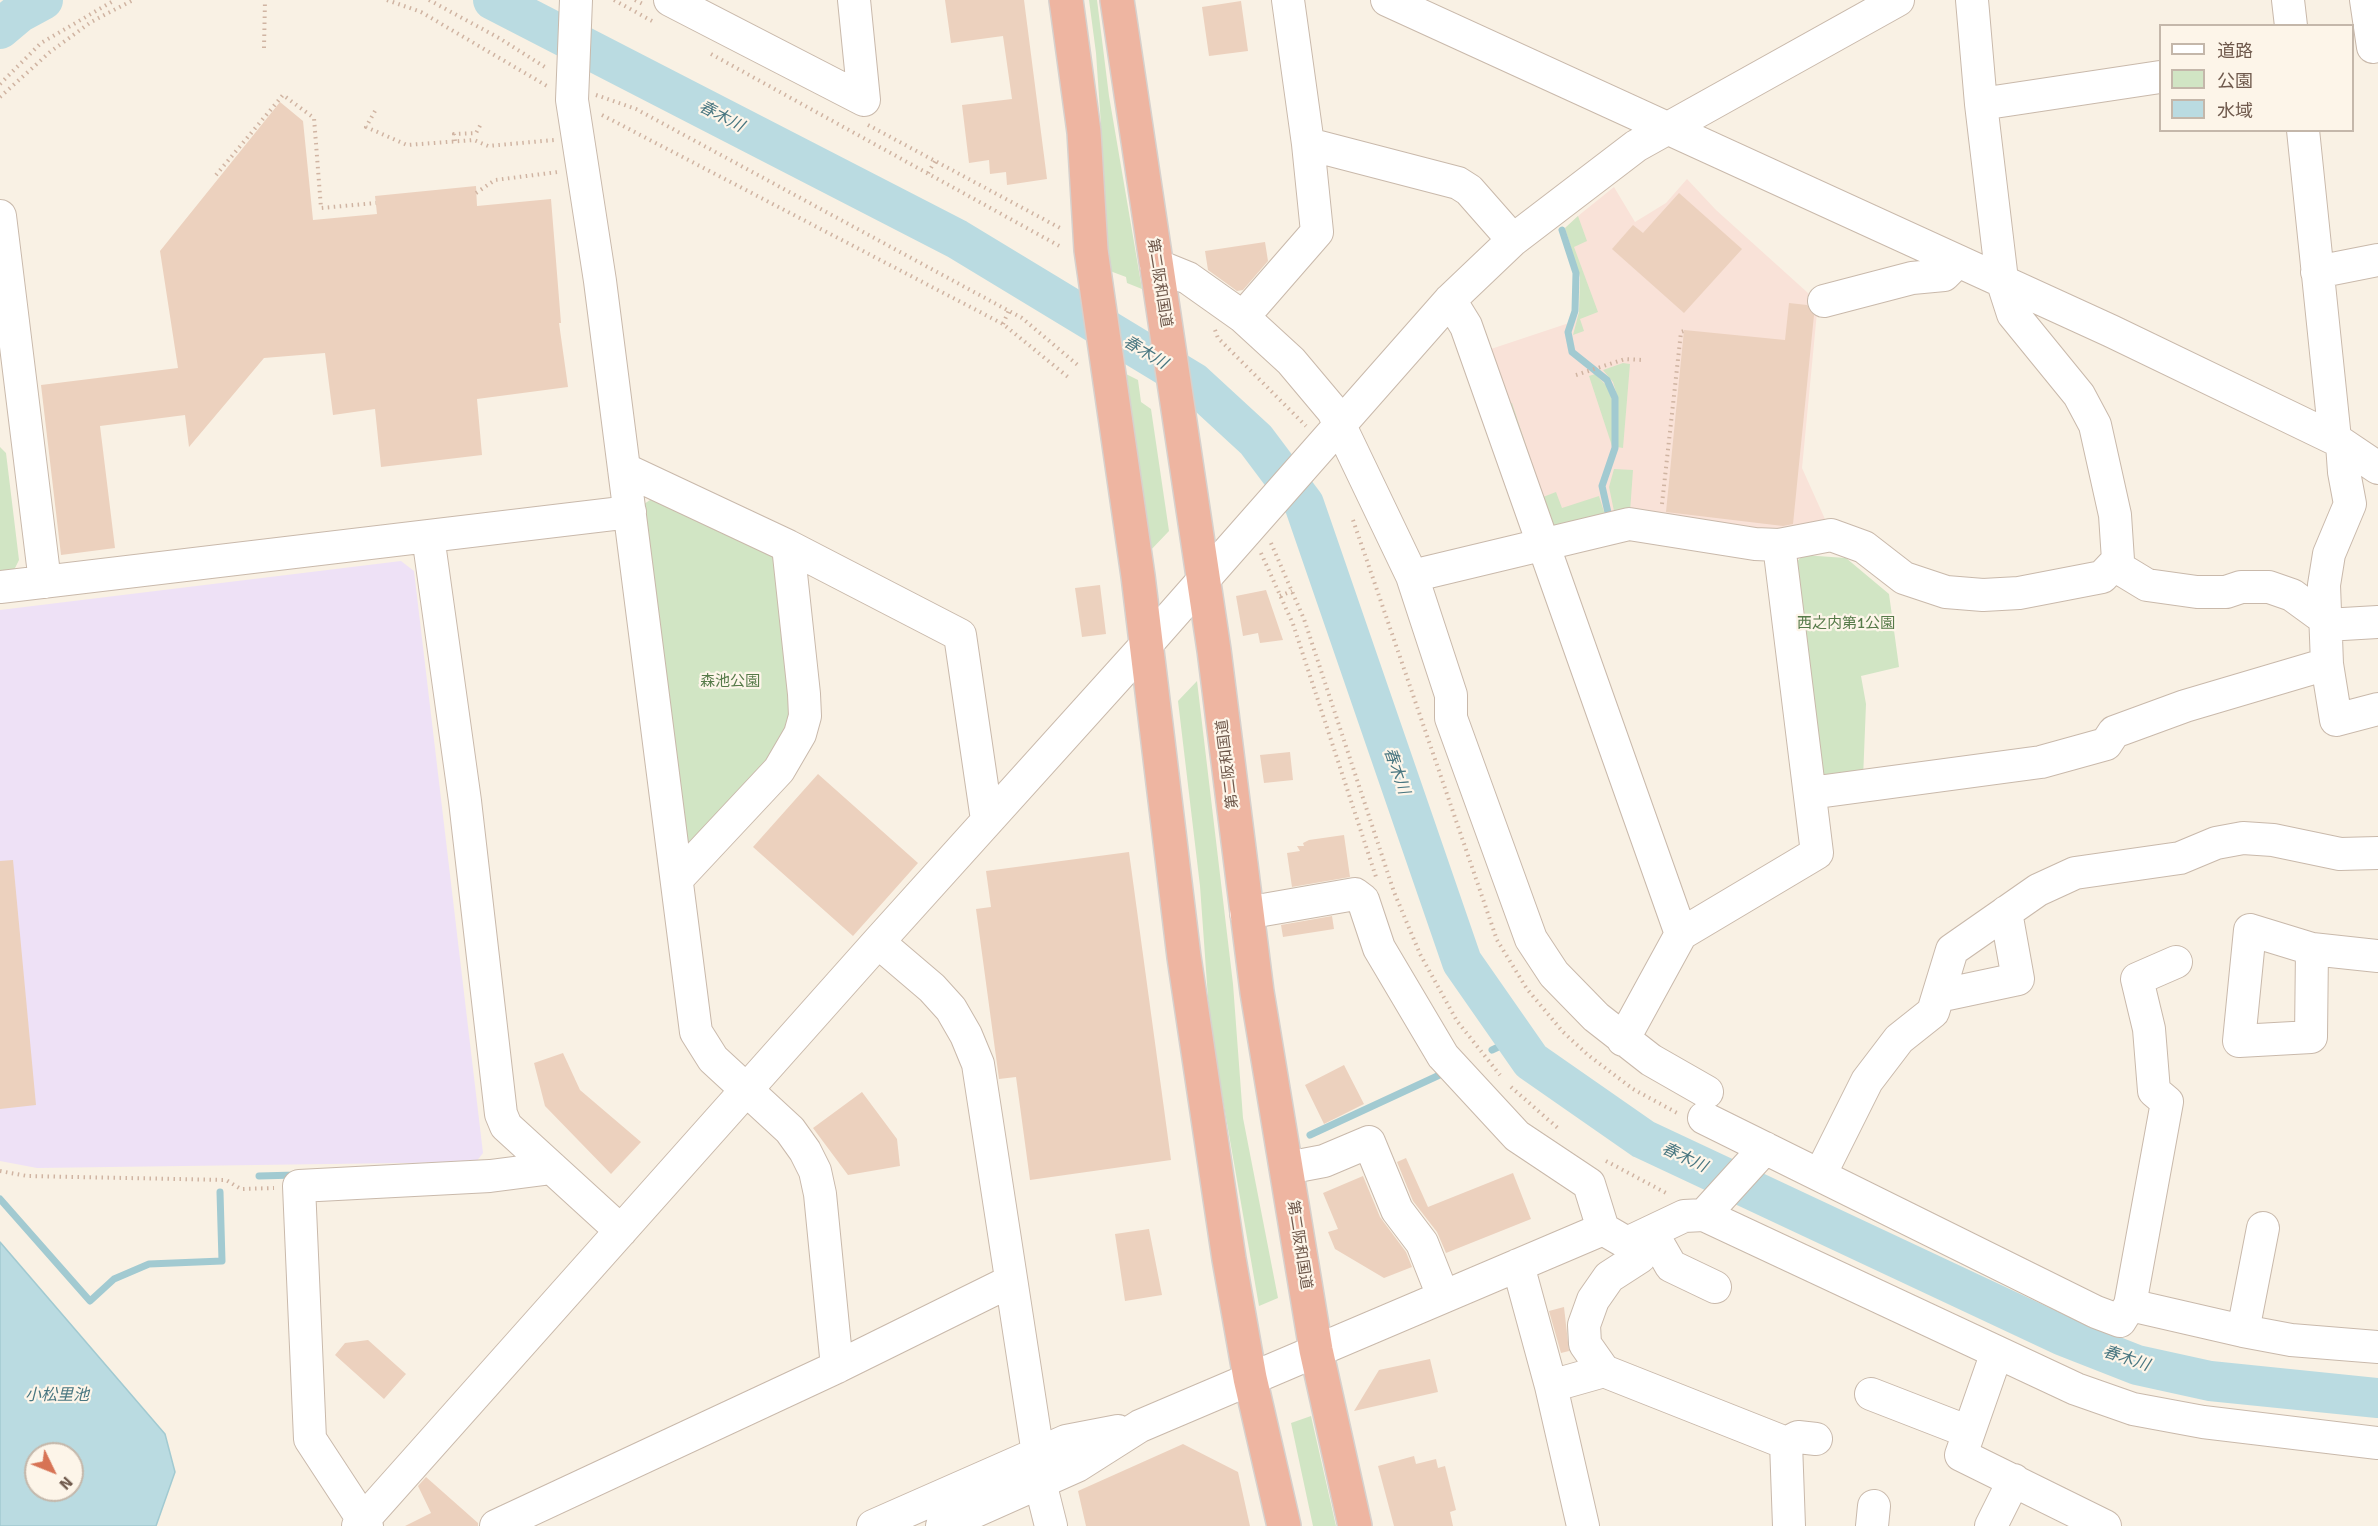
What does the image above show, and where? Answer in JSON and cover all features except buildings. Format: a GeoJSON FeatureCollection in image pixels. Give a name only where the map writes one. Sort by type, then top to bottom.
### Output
{"type":"FeatureCollection","features":[{"type":"Feature","properties":{"kind":"highway"},"geometry":{"type":"LineString","coordinates":[[1066,0],[1084,132],[1077,249],[1094,372],[1146,645],[1185,969],[1229,1259],[1250,1378],[1284,1526]]}},
{"type":"Feature","properties":{"kind":"highway","name":"第二阪和国道"},"geometry":{"type":"LineString","coordinates":[[1117,0],[1203,579],[1246,913],[1316,1350],[1355,1526]]}},
{"type":"Feature","properties":{"kind":"street"},"geometry":{"type":"LineString","coordinates":[[576,0],[573,87],[696,1032],[712,1059],[790,1130],[806,1151],[815,1171],[820,1194],[837,1367]]}},
{"type":"Feature","properties":{"kind":"street"},"geometry":{"type":"LineString","coordinates":[[662,11],[864,100],[854,0]]}},
{"type":"Feature","properties":{"kind":"street"},"geometry":{"type":"LineString","coordinates":[[1243,317],[1317,232],[1308,144],[1288,0]]}},
{"type":"Feature","properties":{"kind":"street"},"geometry":{"type":"LineString","coordinates":[[1387,0],[2002,280],[2338,442],[2378,468]]}},
{"type":"Feature","properties":{"kind":"street"},"geometry":{"type":"LineString","coordinates":[[552,1168],[490,1176],[299,1186],[310,1439],[363,1524],[621,1230],[1203,579],[1265,527],[1324,436],[1450,300],[1513,240],[1579,187],[1665,128],[1898,0]]}},
{"type":"Feature","properties":{"kind":"street"},"geometry":{"type":"LineString","coordinates":[[1412,576],[1629,524],[1755,544],[1779,545],[1831,535],[1864,547],[1904,578],[1946,592],[1983,595],[2019,593],[2102,577],[2114,565],[2118,560],[2115,515],[2095,425],[2079,395],[2013,314],[2002,280],[1981,104],[1972,0]]}},
{"type":"Feature","properties":{"kind":"street"},"geometry":{"type":"LineString","coordinates":[[2288,0],[2291,24]]}},
{"type":"Feature","properties":{"kind":"street"},"geometry":{"type":"LineString","coordinates":[[2366,0],[2368,47]]}},
{"type":"Feature","properties":{"kind":"street"},"geometry":{"type":"LineString","coordinates":[[1981,104],[2159,77]]}},
{"type":"Feature","properties":{"kind":"street"},"geometry":{"type":"LineString","coordinates":[[2303,132],[2317,272],[2338,442],[2350,504],[2329,555],[2324,585],[2328,664],[2336,720],[2378,710]]}},
{"type":"Feature","properties":{"kind":"street"},"geometry":{"type":"LineString","coordinates":[[1308,144],[1458,183],[1469,190],[1513,240]]}},
{"type":"Feature","properties":{"kind":"street"},"geometry":{"type":"LineString","coordinates":[[0,216],[14,435],[45,582]]}},
{"type":"Feature","properties":{"kind":"street"},"geometry":{"type":"LineString","coordinates":[[2317,272],[2378,260]]}},
{"type":"Feature","properties":{"kind":"street"},"geometry":{"type":"LineString","coordinates":[[1824,301],[1912,278],[1944,275],[1959,261]]}},
{"type":"Feature","properties":{"kind":"street"},"geometry":{"type":"LineString","coordinates":[[1156,265],[1188,278],[1243,317],[1291,361],[1324,436],[1412,576],[1451,695],[1451,718],[1531,939],[1554,974],[1596,1017],[1651,1060],[1760,1153],[1820,1175],[2096,1312],[2120,1321],[2130,1305],[2167,1102],[2154,1091],[2150,1029],[2137,979],[2176,962]]}},
{"type":"Feature","properties":{"kind":"street"},"geometry":{"type":"LineString","coordinates":[[1450,300],[1466,326],[1682,934]]}},
{"type":"Feature","properties":{"kind":"street"},"geometry":{"type":"LineString","coordinates":[[624,469],[788,546],[960,635],[987,820]]}},
{"type":"Feature","properties":{"kind":"street"},"geometry":{"type":"LineString","coordinates":[[0,587],[630,512]]}},
{"type":"Feature","properties":{"kind":"street"},"geometry":{"type":"LineString","coordinates":[[428,536],[465,801],[501,1114],[506,1126],[621,1230]]}},
{"type":"Feature","properties":{"kind":"street"},"geometry":{"type":"LineString","coordinates":[[1623,1040],[1682,934],[1817,853],[1779,545]]}},
{"type":"Feature","properties":{"kind":"street"},"geometry":{"type":"LineString","coordinates":[[677,879],[779,770],[800,734],[805,716],[804,694],[788,546]]}},
{"type":"Feature","properties":{"kind":"street"},"geometry":{"type":"LineString","coordinates":[[2114,565],[2147,585],[2197,592],[2270,587],[2292,595],[2325,622],[2378,622]]}},
{"type":"Feature","properties":{"kind":"street"},"geometry":{"type":"LineString","coordinates":[[1810,793],[2041,762],[2106,744],[2115,732],[2185,706],[2328,664]]}},
{"type":"Feature","properties":{"kind":"street"},"geometry":{"type":"LineString","coordinates":[[1820,1175],[1867,1081],[1899,1039],[1933,1012],[1952,950],[2038,890],[2075,873],[2180,858],[2216,843],[2243,838],[2273,840],[2340,854],[2378,853]]}},
{"type":"Feature","properties":{"kind":"street"},"geometry":{"type":"LineString","coordinates":[[1246,913],[1355,894],[1363,900],[1379,948],[1443,1056],[1517,1136],[1589,1184],[1603,1229],[1627,1243],[1684,1216],[1708,1210],[1760,1153]]}},
{"type":"Feature","properties":{"kind":"street"},"geometry":{"type":"LineString","coordinates":[[1938,996],[2018,979],[2006,912]]}},
{"type":"Feature","properties":{"kind":"street"},"geometry":{"type":"LineString","coordinates":[[878,942],[932,988],[951,1009],[966,1035],[978,1064],[1039,1468],[1051,1526]]}},
{"type":"Feature","properties":{"kind":"street"},"geometry":{"type":"LineString","coordinates":[[2312,949],[2378,957]]}},
{"type":"Feature","properties":{"kind":"street"},"geometry":{"type":"LineString","coordinates":[[1287,1168],[1324,1161],[1369,1142],[1397,1209],[1422,1243],[1443,1296]]}},
{"type":"Feature","properties":{"kind":"street"},"geometry":{"type":"LineString","coordinates":[[1708,1210],[2076,1389],[2133,1409],[2203,1422],[2378,1443]]}},
{"type":"Feature","properties":{"kind":"street"},"geometry":{"type":"LineString","coordinates":[[2243,1331],[2263,1228]]}},
{"type":"Feature","properties":{"kind":"street"},"geometry":{"type":"LineString","coordinates":[[873,1526],[1039,1468],[1077,1466],[1140,1426],[1603,1229]]}},
{"type":"Feature","properties":{"kind":"street"},"geometry":{"type":"LineString","coordinates":[[1652,1233],[1671,1266],[1715,1287]]}},
{"type":"Feature","properties":{"kind":"street"},"geometry":{"type":"LineString","coordinates":[[1652,1233],[1640,1257],[1609,1276],[1593,1300],[1584,1325],[1585,1344],[1604,1371],[1801,1441],[1789,1526]]}},
{"type":"Feature","properties":{"kind":"street"},"geometry":{"type":"LineString","coordinates":[[1518,1264],[1551,1386],[1582,1526]]}},
{"type":"Feature","properties":{"kind":"street"},"geometry":{"type":"LineString","coordinates":[[496,1526],[837,1367],[1011,1281]]}},
{"type":"Feature","properties":{"kind":"street"},"geometry":{"type":"LineString","coordinates":[[2130,1305],[2291,1340],[2378,1347]]}},
{"type":"Feature","properties":{"kind":"street"},"geometry":{"type":"LineString","coordinates":[[1997,1352],[1961,1455],[2105,1526]]}},
{"type":"Feature","properties":{"kind":"street"},"geometry":{"type":"LineString","coordinates":[[1551,1386],[1604,1371]]}},
{"type":"Feature","properties":{"kind":"street"},"geometry":{"type":"LineString","coordinates":[[1871,1394],[1969,1432]]}},
{"type":"Feature","properties":{"kind":"street"},"geometry":{"type":"LineString","coordinates":[[942,1526],[1039,1468]]}},
{"type":"Feature","properties":{"kind":"street"},"geometry":{"type":"LineString","coordinates":[[1990,1526],[2014,1480]]}},
{"type":"Feature","properties":{"kind":"path"},"geometry":{"type":"LineString","coordinates":[[0,84],[41,43],[115,0]]}},
{"type":"Feature","properties":{"kind":"path"},"geometry":{"type":"LineString","coordinates":[[0,97],[50,52],[91,22],[133,0]]}},
{"type":"Feature","properties":{"kind":"path"},"geometry":{"type":"LineString","coordinates":[[264,48],[265,0]]}},
{"type":"Feature","properties":{"kind":"path"},"geometry":{"type":"LineString","coordinates":[[387,0],[421,12],[573,87],[1003,324],[1068,377]]}},
{"type":"Feature","properties":{"kind":"path"},"geometry":{"type":"LineString","coordinates":[[429,0],[499,38],[573,87],[636,109],[1008,310],[1094,372]]}},
{"type":"Feature","properties":{"kind":"path"},"geometry":{"type":"LineString","coordinates":[[614,0],[662,11]]}},
{"type":"Feature","properties":{"kind":"path"},"geometry":{"type":"LineString","coordinates":[[706,51],[928,173],[1077,249]]}},
{"type":"Feature","properties":{"kind":"path"},"geometry":{"type":"LineString","coordinates":[[216,176],[283,94],[314,118],[321,208],[376,203]]}},
{"type":"Feature","properties":{"kind":"path"},"geometry":{"type":"LineString","coordinates":[[375,111],[366,127],[407,144],[474,140],[488,146],[564,138]]}},
{"type":"Feature","properties":{"kind":"path"},"geometry":{"type":"LineString","coordinates":[[454,141],[454,134],[476,133],[482,122]]}},
{"type":"Feature","properties":{"kind":"path"},"geometry":{"type":"LineString","coordinates":[[928,173],[934,161]]}},
{"type":"Feature","properties":{"kind":"path"},"geometry":{"type":"LineString","coordinates":[[476,193],[495,180],[568,171]]}},
{"type":"Feature","properties":{"kind":"path"},"geometry":{"type":"LineString","coordinates":[[1003,324],[1008,310]]}},
{"type":"Feature","properties":{"kind":"path"},"geometry":{"type":"LineString","coordinates":[[1214,328],[1218,338],[1324,436]]}},
{"type":"Feature","properties":{"kind":"path"},"geometry":{"type":"LineString","coordinates":[[1659,529],[1681,332],[1687,330]]}},
{"type":"Feature","properties":{"kind":"path"},"geometry":{"type":"LineString","coordinates":[[1576,375],[1625,359],[1642,360]]}},
{"type":"Feature","properties":{"kind":"path"},"geometry":{"type":"LineString","coordinates":[[1265,527],[1308,631],[1394,892],[1420,954],[1457,1021],[1505,1082],[1566,1134]]}},
{"type":"Feature","properties":{"kind":"path"},"geometry":{"type":"LineString","coordinates":[[1259,549],[1293,624],[1378,883]]}},
{"type":"Feature","properties":{"kind":"path"},"geometry":{"type":"LineString","coordinates":[[1280,596],[1292,591]]}},
{"type":"Feature","properties":{"kind":"path"},"geometry":{"type":"LineString","coordinates":[[1380,601],[1387,599]]}},
{"type":"Feature","properties":{"kind":"path"},"geometry":{"type":"LineString","coordinates":[[1599,1157],[1625,1172],[1708,1210]]}},
{"type":"Feature","properties":{"kind":"path"},"geometry":{"type":"LineString","coordinates":[[0,1171],[27,1176],[226,1180],[241,1189],[299,1186]]}},
{"type":"Feature","properties":{"kind":"path"},"geometry":{"type":"LineString","coordinates":[[1618,1176],[1625,1172]]}},
{"type":"Feature","properties":{"kind":"shaded area"},"geometry":{"type":"Polygon","coordinates":[[[1687,179],[1716,210],[1818,302],[1802,468],[1829,528],[1797,533],[1547,524],[1488,350],[1575,321],[1579,312],[1580,277],[1565,228],[1578,216],[1614,187],[1635,222],[1666,203],[1687,179]]]}},
{"type":"Feature","properties":{"kind":"shaded area"},"geometry":{"type":"Polygon","coordinates":[[[401,561],[414,571],[483,1153],[476,1162],[37,1168],[0,1161],[0,610],[401,561]]]}},
{"type":"Feature","properties":{"kind":"green space"},"geometry":{"type":"Polygon","coordinates":[[[1089,0],[1097,0],[1109,96],[1142,289],[1127,283],[1126,277],[1110,271],[1102,217],[1101,125],[1096,53],[1089,0]]]}},
{"type":"Feature","properties":{"kind":"green space"},"geometry":{"type":"Polygon","coordinates":[[[1578,216],[1587,241],[1574,247],[1598,312],[1580,319],[1584,331],[1573,335],[1579,312],[1580,277],[1565,228],[1578,216]]]}},
{"type":"Feature","properties":{"kind":"green space"},"geometry":{"type":"Polygon","coordinates":[[[1623,363],[1630,364],[1623,448],[1617,447],[1618,399],[1613,382],[1603,370],[1623,363]]]}},
{"type":"Feature","properties":{"kind":"green space"},"geometry":{"type":"Polygon","coordinates":[[[1122,372],[1138,380],[1141,402],[1151,409],[1169,531],[1148,553],[1122,372]]]}},
{"type":"Feature","properties":{"kind":"green space"},"geometry":{"type":"Polygon","coordinates":[[[1595,374],[1607,386],[1612,399],[1614,437],[1612,446],[1589,376],[1595,374]]]}},
{"type":"Feature","properties":{"kind":"green space"},"geometry":{"type":"Polygon","coordinates":[[[1512,403],[1543,497],[1556,492],[1562,508],[1599,496],[1606,518],[1563,530],[1547,524],[1505,405],[1512,403]]]}},
{"type":"Feature","properties":{"kind":"green space"},"geometry":{"type":"Polygon","coordinates":[[[0,447],[6,453],[19,560],[14,570],[0,571],[0,447]]]}},
{"type":"Feature","properties":{"kind":"green space"},"geometry":{"type":"Polygon","coordinates":[[[1614,469],[1633,470],[1630,512],[1615,516],[1609,487],[1614,469]]]}},
{"type":"Feature","properties":{"kind":"green space","name":"森池公園"},"geometry":{"type":"Polygon","coordinates":[[[653,498],[772,555],[779,565],[794,683],[790,744],[691,848],[684,842],[644,504],[653,498]]]}},
{"type":"Feature","properties":{"kind":"green space","name":"西之内第1公園"},"geometry":{"type":"Polygon","coordinates":[[[1803,555],[1846,558],[1889,594],[1899,667],[1861,676],[1866,704],[1863,779],[1830,783],[1820,774],[1791,568],[1803,555]]]}},
{"type":"Feature","properties":{"kind":"green space"},"geometry":{"type":"Polygon","coordinates":[[[1197,681],[1233,984],[1243,1118],[1278,1298],[1259,1306],[1210,1026],[1200,886],[1178,701],[1197,681]]]}},
{"type":"Feature","properties":{"kind":"green space"},"geometry":{"type":"Polygon","coordinates":[[[1311,1416],[1336,1526],[1313,1526],[1291,1423],[1311,1416]]]}},
{"type":"Feature","properties":{"kind":"water","name":"小松里池"},"geometry":{"type":"Polygon","coordinates":[[[0,1242],[165,1434],[175,1472],[156,1526],[0,1526],[0,1242]]]}},
{"type":"Feature","properties":{"kind":"waterway","name":"春木川"},"geometry":{"type":"LineString","coordinates":[[0,29],[19,13],[43,0]]}},
{"type":"Feature","properties":{"kind":"waterway","name":"春木川"},"geometry":{"type":"LineString","coordinates":[[493,0],[957,239],[1193,382],[1256,440],[1304,504],[1462,962],[1531,1061],[1643,1139],[2063,1336],[2137,1365],[2210,1381],[2378,1398]]}},
{"type":"Feature","properties":{"kind":"waterway"},"geometry":{"type":"LineString","coordinates":[[1562,230],[1576,273],[1575,311],[1568,332],[1572,352],[1607,380],[1615,398],[1615,448],[1602,486],[1609,517]]}},
{"type":"Feature","properties":{"kind":"waterway"},"geometry":{"type":"LineString","coordinates":[[1492,1050],[1515,1039]]}},
{"type":"Feature","properties":{"kind":"waterway"},"geometry":{"type":"LineString","coordinates":[[1310,1135],[1446,1072]]}},
{"type":"Feature","properties":{"kind":"waterway"},"geometry":{"type":"LineString","coordinates":[[259,1176],[296,1175]]}},
{"type":"Feature","properties":{"kind":"waterway"},"geometry":{"type":"LineString","coordinates":[[0,1199],[90,1301],[114,1279],[149,1264],[222,1261],[220,1192]]}}]}
